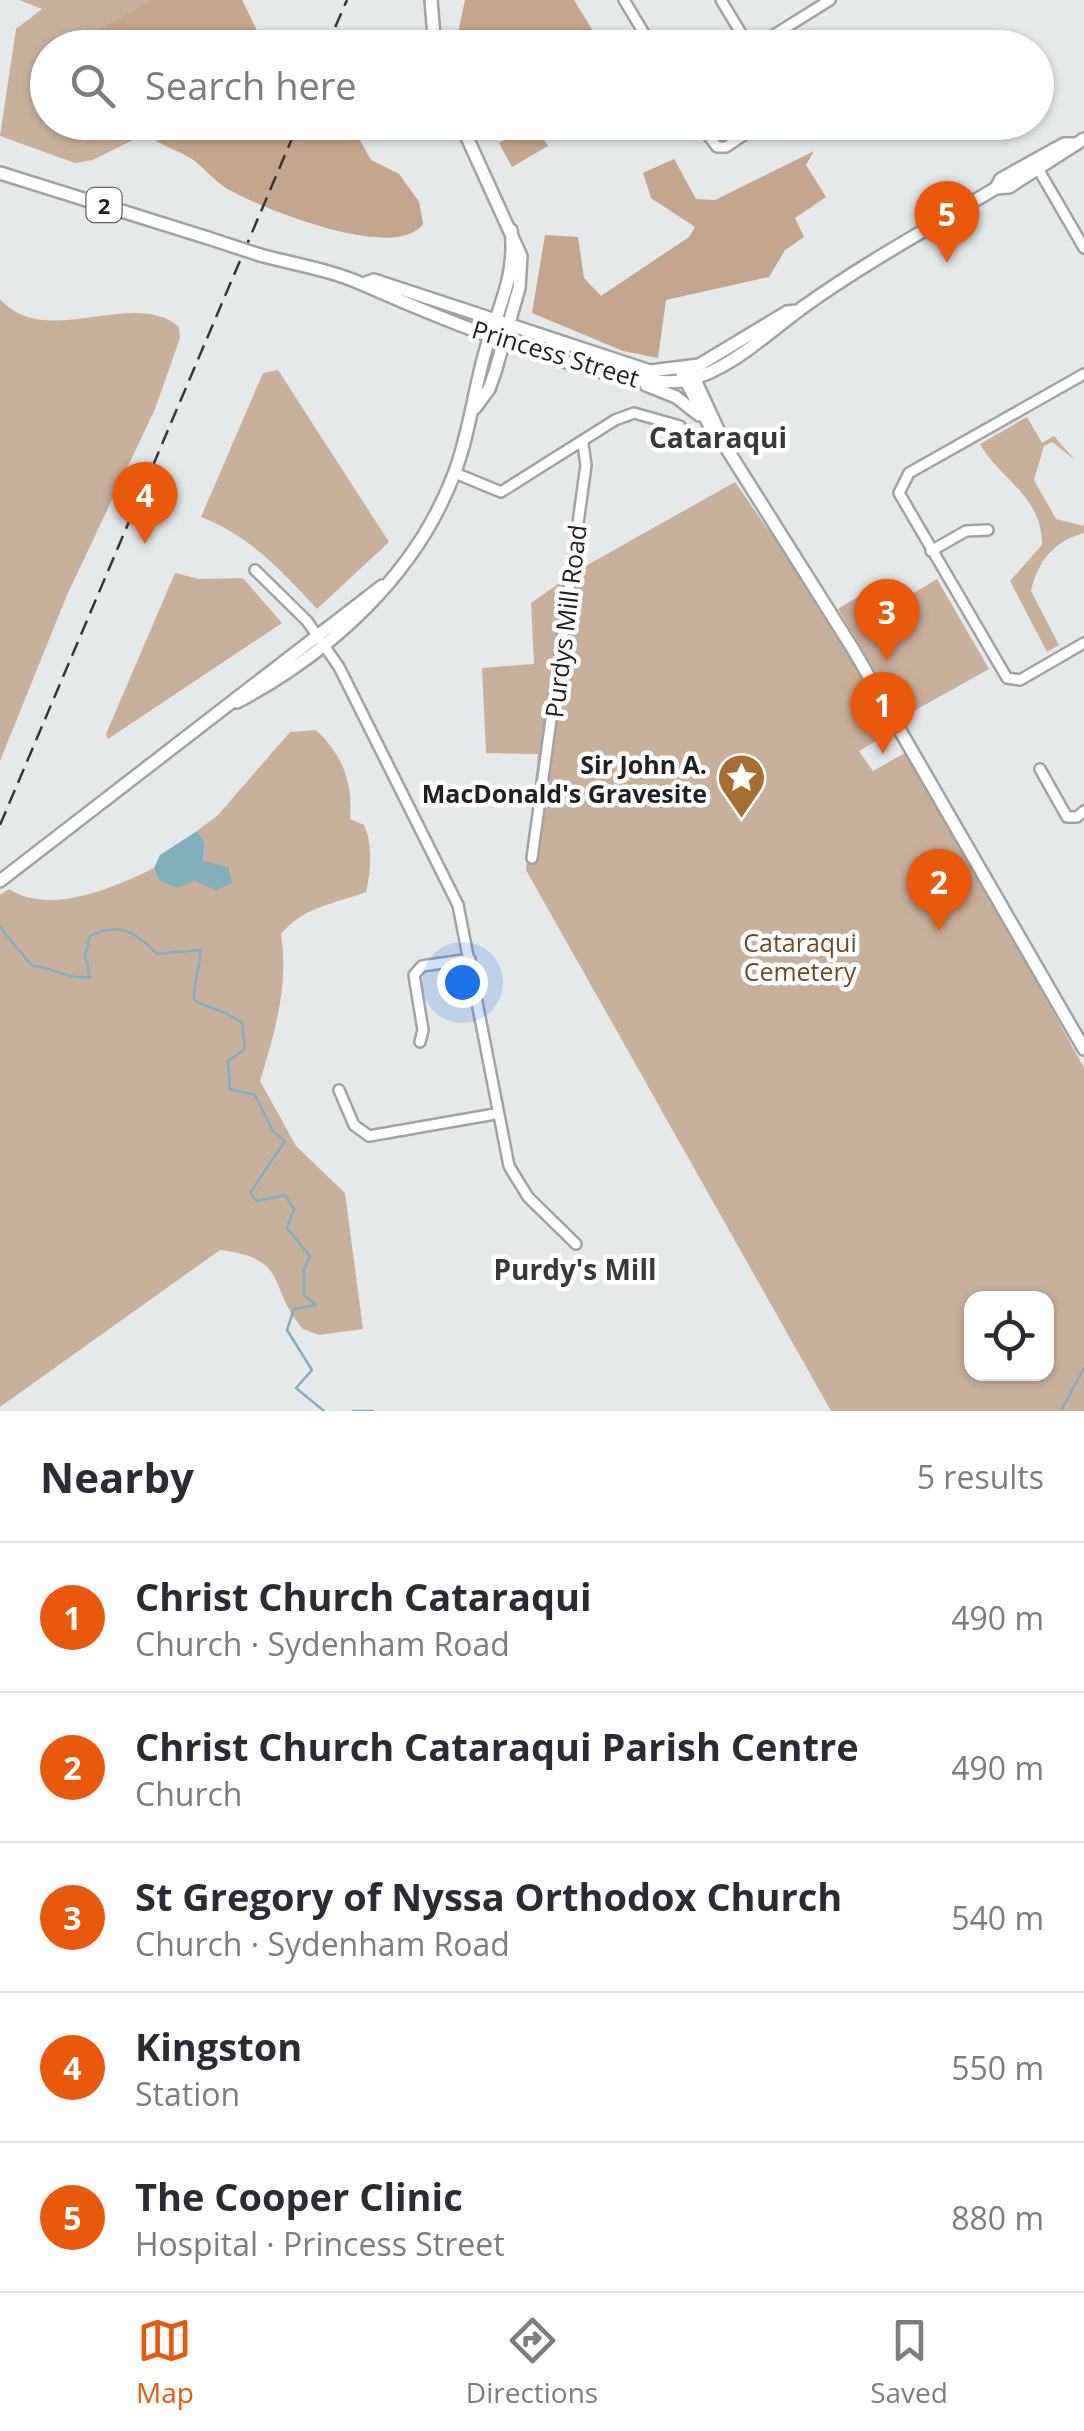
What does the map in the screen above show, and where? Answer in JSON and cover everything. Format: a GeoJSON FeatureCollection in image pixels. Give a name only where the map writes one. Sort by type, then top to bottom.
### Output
{"type":"FeatureCollection","features":[{"type":"Feature","properties":{"kind":"main road"},"geometry":{"type":"LineString","coordinates":[[432,0],[434,30]]}},
{"type":"Feature","properties":{"kind":"main road"},"geometry":{"type":"LineString","coordinates":[[0,881],[237,702],[272,684],[321,640],[370,608],[431,521],[455,474],[476,408],[476,386],[491,334],[502,322],[522,266],[511,230],[468,140]]}},
{"type":"Feature","properties":{"kind":"main road","name":"Princess Street"},"geometry":{"type":"LineString","coordinates":[[0,173],[362,284],[491,334],[638,382],[687,374],[790,320],[798,310],[996,188],[1009,186],[1036,165],[1080,142]]}},
{"type":"Feature","properties":{"kind":"main road","name":"Princess Street"},"geometry":{"type":"LineString","coordinates":[[362,284],[374,280],[634,368],[687,374]]}},
{"type":"Feature","properties":{"kind":"main road"},"geometry":{"type":"LineString","coordinates":[[476,408],[489,390],[505,338],[502,322]]}},
{"type":"Feature","properties":{"kind":"main road"},"geometry":{"type":"LineString","coordinates":[[687,374],[705,419]]}},
{"type":"Feature","properties":{"kind":"main road"},"geometry":{"type":"LineString","coordinates":[[687,374],[721,437],[853,649],[1083,1045]]}},
{"type":"Feature","properties":{"kind":"main road"},"geometry":{"type":"LineString","coordinates":[[638,382],[676,397],[721,437]]}},
{"type":"Feature","properties":{"kind":"street"},"geometry":{"type":"LineString","coordinates":[[624,0],[642,30]]}},
{"type":"Feature","properties":{"kind":"street"},"geometry":{"type":"LineString","coordinates":[[721,0],[740,30]]}},
{"type":"Feature","properties":{"kind":"street"},"geometry":{"type":"LineString","coordinates":[[781,30],[830,0]]}},
{"type":"Feature","properties":{"kind":"street"},"geometry":{"type":"LineString","coordinates":[[712,140],[717,147],[726,147],[736,140]]}},
{"type":"Feature","properties":{"kind":"street"},"geometry":{"type":"LineString","coordinates":[[1036,165],[1084,248]]}},
{"type":"Feature","properties":{"kind":"street"},"geometry":{"type":"LineString","coordinates":[[1084,374],[905,476],[900,500],[1011,680],[1025,677],[1084,643]]}},
{"type":"Feature","properties":{"kind":"street"},"geometry":{"type":"LineString","coordinates":[[455,474],[501,492],[583,444],[615,420],[634,413],[680,426]]}},
{"type":"Feature","properties":{"kind":"street","name":"Purdys Mill Road"},"geometry":{"type":"LineString","coordinates":[[532,858],[586,465],[583,444]]}},
{"type":"Feature","properties":{"kind":"street"},"geometry":{"type":"LineString","coordinates":[[931,551],[966,531],[988,530]]}},
{"type":"Feature","properties":{"kind":"street"},"geometry":{"type":"LineString","coordinates":[[255,570],[321,640],[458,905],[506,1158],[520,1186],[576,1244]]}},
{"type":"Feature","properties":{"kind":"street"},"geometry":{"type":"LineString","coordinates":[[1040,769],[1067,816],[1078,817],[1084,811]]}},
{"type":"Feature","properties":{"kind":"street"},"geometry":{"type":"LineString","coordinates":[[420,1042],[422,1030],[414,974],[422,966],[470,959]]}},
{"type":"Feature","properties":{"kind":"street"},"geometry":{"type":"LineString","coordinates":[[338,1090],[354,1125],[369,1136],[496,1114]]}},
{"type":"Feature","properties":{"kind":"green space"},"geometry":{"type":"Polygon","coordinates":[[[19,0],[242,0],[257,30],[30,30],[30,140],[133,140],[93,160],[75,163],[0,136],[16,29],[42,9],[19,0]]]}},
{"type":"Feature","properties":{"kind":"green space"},"geometry":{"type":"Polygon","coordinates":[[[155,140],[360,140],[371,160],[399,174],[419,202],[423,224],[408,234],[386,238],[298,219],[228,189],[193,159],[155,140]]]}},
{"type":"Feature","properties":{"kind":"green space"},"geometry":{"type":"Polygon","coordinates":[[[0,299],[19,313],[41,320],[138,313],[160,316],[179,327],[180,338],[155,409],[67,595],[0,761],[0,299]]]}},
{"type":"Feature","properties":{"kind":"green space"},"geometry":{"type":"Polygon","coordinates":[[[278,370],[389,542],[317,609],[250,544],[201,517],[263,373],[278,370]]]}},
{"type":"Feature","properties":{"kind":"green space"},"geometry":{"type":"Polygon","coordinates":[[[1027,417],[1042,443],[1054,436],[1075,460],[1052,442],[1044,446],[1034,480],[1056,519],[1084,526],[1084,533],[1064,541],[1049,554],[1034,580],[1031,591],[1059,645],[1047,652],[1010,581],[1042,545],[1040,528],[1028,501],[980,444],[1027,417]]]}},
{"type":"Feature","properties":{"kind":"green space","name":"Cataraqui Cemetery"},"geometry":{"type":"Polygon","coordinates":[[[735,482],[849,647],[898,728],[859,751],[873,771],[910,750],[1084,1068],[1084,1411],[831,1411],[526,870],[538,754],[486,753],[482,668],[534,664],[531,603],[575,572],[735,482]]]}},
{"type":"Feature","properties":{"kind":"green space"},"geometry":{"type":"Polygon","coordinates":[[[175,573],[199,579],[243,578],[282,623],[108,739],[106,734],[175,573]]]}},
{"type":"Feature","properties":{"kind":"green space"},"geometry":{"type":"Polygon","coordinates":[[[937,579],[989,669],[903,717],[838,609],[869,590],[878,606],[887,609],[937,579]]]}},
{"type":"Feature","properties":{"kind":"green space"},"geometry":{"type":"Polygon","coordinates":[[[316,730],[344,770],[350,793],[350,819],[364,825],[367,832],[368,884],[366,892],[309,912],[281,934],[282,991],[260,1081],[296,1146],[345,1193],[363,1329],[319,1335],[303,1329],[268,1268],[242,1254],[220,1250],[0,1407],[0,895],[9,889],[44,900],[83,896],[154,868],[159,881],[177,888],[215,867],[203,861],[205,843],[197,831],[218,815],[290,732],[316,730]]]}},
{"type":"Feature","properties":{"kind":"shaded area"},"geometry":{"type":"Polygon","coordinates":[[[153,0],[242,0],[257,30],[98,30],[153,0]]]}},
{"type":"Feature","properties":{"kind":"shaded area"},"geometry":{"type":"Polygon","coordinates":[[[465,0],[574,0],[593,30],[459,30],[465,0]]]}},
{"type":"Feature","properties":{"kind":"shaded area"},"geometry":{"type":"Polygon","coordinates":[[[156,140],[360,140],[371,160],[399,174],[419,202],[423,224],[408,234],[385,237],[358,235],[296,219],[226,188],[179,151],[156,140]]]}},
{"type":"Feature","properties":{"kind":"shaded area"},"geometry":{"type":"Polygon","coordinates":[[[544,140],[548,146],[512,167],[499,143],[544,140]]]}},
{"type":"Feature","properties":{"kind":"shaded area"},"geometry":{"type":"Polygon","coordinates":[[[814,151],[806,165],[826,197],[795,218],[804,237],[785,250],[769,277],[666,300],[658,358],[623,351],[532,313],[545,235],[578,237],[584,278],[601,296],[689,237],[695,227],[651,198],[643,173],[674,159],[696,199],[715,200],[814,151]]]}},
{"type":"Feature","properties":{"kind":"water"},"geometry":{"type":"Polygon","coordinates":[[[197,831],[205,843],[203,861],[228,867],[232,883],[216,890],[194,881],[177,888],[159,881],[154,868],[160,855],[197,831]]]}},
{"type":"Feature","properties":{"kind":"waterway"},"geometry":{"type":"LineString","coordinates":[[0,927],[32,966],[74,977],[90,977],[85,956],[90,936],[110,929],[134,935],[157,954],[200,950],[194,1000],[242,1023],[245,1049],[228,1061],[230,1089],[255,1095],[273,1131],[285,1141],[250,1193],[257,1201],[285,1195],[294,1209],[287,1228],[310,1256],[304,1270],[304,1295],[316,1305],[294,1309],[287,1330],[312,1370],[296,1388],[324,1411]]}},
{"type":"Feature","properties":{"kind":"waterway"},"geometry":{"type":"LineString","coordinates":[[1061,1411],[1084,1368]]}},
{"type":"Feature","properties":{"kind":"waterway"},"geometry":{"type":"LineString","coordinates":[[353,1411],[373,1411]]}},
{"type":"Feature","properties":{"kind":"railway"},"geometry":{"type":"LineString","coordinates":[[334,30],[347,0]]}},
{"type":"Feature","properties":{"kind":"railway"},"geometry":{"type":"LineString","coordinates":[[0,825],[291,140]]}},
{"type":"Feature","properties":{"kind":"place","name":"The Cooper Clinic"},"geometry":{"type":"Point","coordinates":[947,263]}},
{"type":"Feature","properties":{"kind":"place","name":"Kingston"},"geometry":{"type":"Point","coordinates":[145,544]}},
{"type":"Feature","properties":{"kind":"place","name":"St Gregory of Nyssa Orthodox Church"},"geometry":{"type":"Point","coordinates":[887,661]}},
{"type":"Feature","properties":{"kind":"place","name":"Christ Church Cataraqui"},"geometry":{"type":"Point","coordinates":[883,754]}},
{"type":"Feature","properties":{"kind":"place","name":"Sir John A. MacDonald's Gravesite"},"geometry":{"type":"Point","coordinates":[742,820]}},
{"type":"Feature","properties":{"kind":"place","name":"Christ Church Cataraqui Parish Centre"},"geometry":{"type":"Point","coordinates":[939,931]}},
{"type":"Feature","properties":{"kind":"district","name":"Cataraqui"},"geometry":{"type":"Point","coordinates":[718,437]}},
{"type":"Feature","properties":{"kind":"district","name":"Purdy's Mill"},"geometry":{"type":"Point","coordinates":[575,1269]}}]}
